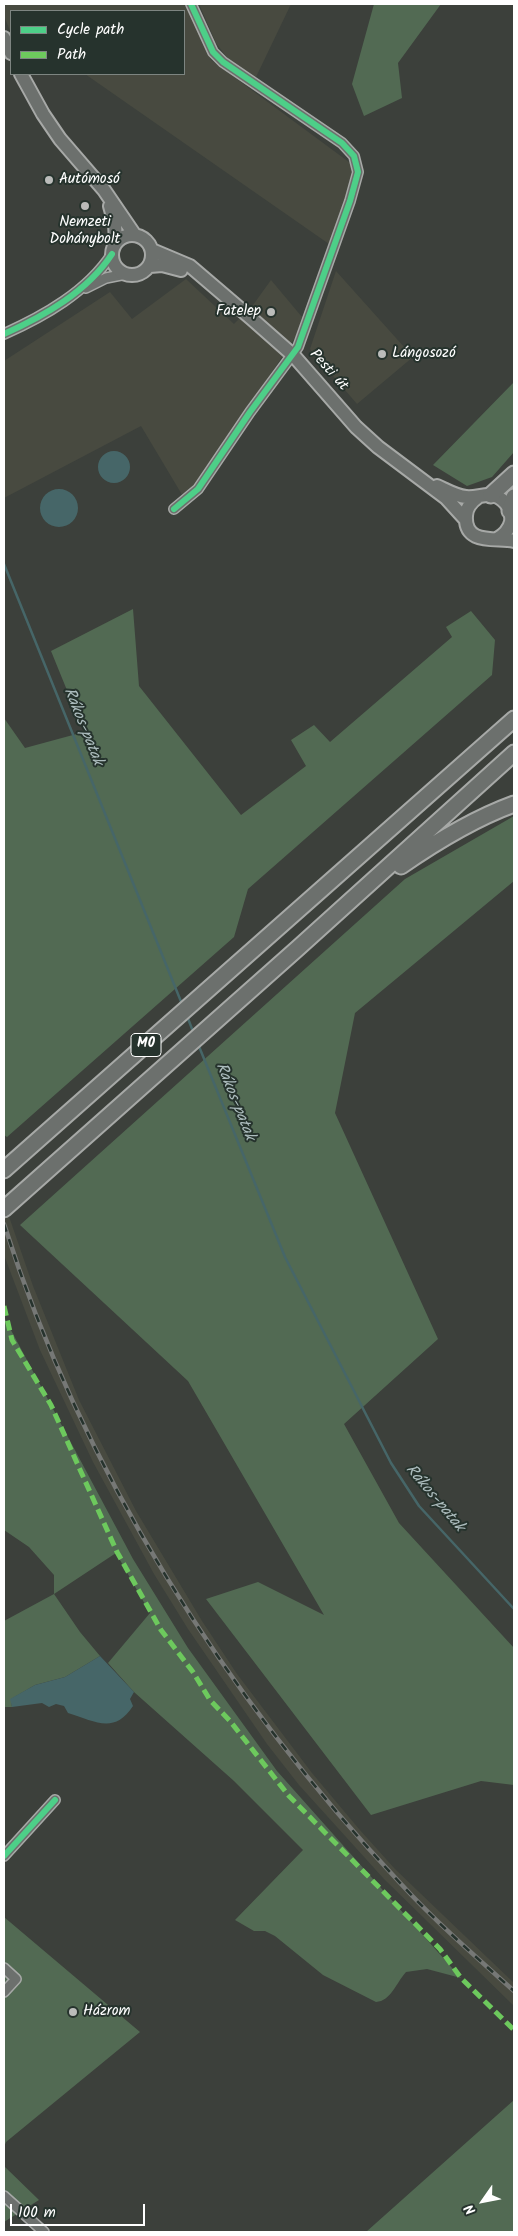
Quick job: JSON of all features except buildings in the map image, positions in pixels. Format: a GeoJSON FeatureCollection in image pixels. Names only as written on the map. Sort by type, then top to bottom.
{"type":"FeatureCollection","features":[{"type":"Feature","properties":{"kind":"highway"},"geometry":{"type":"LineString","coordinates":[[484,496],[504,485],[514,474]]}},
{"type":"Feature","properties":{"kind":"highway","name":"M0"},"geometry":{"type":"LineString","coordinates":[[4,1170],[514,719]]}},
{"type":"Feature","properties":{"kind":"highway","name":"M0"},"geometry":{"type":"LineString","coordinates":[[4,1209],[353,899],[514,753]]}},
{"type":"Feature","properties":{"kind":"highway"},"geometry":{"type":"LineString","coordinates":[[353,899],[444,837],[478,819],[514,804]]}},
{"type":"Feature","properties":{"kind":"main road"},"geometry":{"type":"LineString","coordinates":[[4,38],[10,51]]}},
{"type":"Feature","properties":{"kind":"main road"},"geometry":{"type":"LineString","coordinates":[[22,75],[43,114],[60,139],[104,190],[134,234],[147,240],[152,250],[152,260],[150,266],[140,274],[126,274],[116,267],[113,212],[104,190]]}},
{"type":"Feature","properties":{"kind":"main road"},"geometry":{"type":"LineString","coordinates":[[114,248],[127,235],[134,234]]}},
{"type":"Feature","properties":{"kind":"main road","name":"Pesti út"},"geometry":{"type":"LineString","coordinates":[[152,250],[190,266],[294,356],[356,427],[388,456],[419,478]]}},
{"type":"Feature","properties":{"kind":"main road","name":"Pesti út"},"geometry":{"type":"LineString","coordinates":[[150,266],[162,265],[179,268],[212,287]]}},
{"type":"Feature","properties":{"kind":"main road"},"geometry":{"type":"LineString","coordinates":[[419,478],[461,496],[484,496],[503,501],[512,511],[509,528],[497,539]]}},
{"type":"Feature","properties":{"kind":"main road"},"geometry":{"type":"LineString","coordinates":[[419,478],[454,506],[466,520],[474,536],[487,540],[514,541]]}},
{"type":"Feature","properties":{"kind":"main road"},"geometry":{"type":"LineString","coordinates":[[466,520],[469,506],[484,496]]}},
{"type":"Feature","properties":{"kind":"street"},"geometry":{"type":"LineString","coordinates":[[174,509],[198,488],[250,412],[294,356],[350,201],[358,172],[356,160],[337,138],[223,62],[214,52],[191,4]]}},
{"type":"Feature","properties":{"kind":"street"},"geometry":{"type":"LineString","coordinates":[[4,334],[42,315],[75,293],[101,270],[114,248]]}},
{"type":"Feature","properties":{"kind":"street"},"geometry":{"type":"LineString","coordinates":[[75,293],[106,278],[126,274]]}},
{"type":"Feature","properties":{"kind":"street"},"geometry":{"type":"LineString","coordinates":[[4,1856],[55,1800]]}},
{"type":"Feature","properties":{"kind":"street"},"geometry":{"type":"LineString","coordinates":[[4,1968],[16,1979],[4,1992]]}},
{"type":"Feature","properties":{"kind":"street"},"geometry":{"type":"LineString","coordinates":[[4,2196],[44,2232]]}},
{"type":"Feature","properties":{"kind":"shaded area"},"geometry":{"type":"Polygon","coordinates":[[[4,4],[186,4],[211,60],[361,171],[329,244],[86,75],[185,75],[185,10],[10,10],[10,31],[4,16],[4,4]]]}},
{"type":"Feature","properties":{"kind":"shaded area"},"geometry":{"type":"Polygon","coordinates":[[[199,4],[291,4],[256,77],[229,60],[216,43],[199,4]]]}},
{"type":"Feature","properties":{"kind":"shaded area"},"geometry":{"type":"Polygon","coordinates":[[[336,271],[413,357],[357,404],[310,349],[336,271]]]}},
{"type":"Feature","properties":{"kind":"shaded area"},"geometry":{"type":"Polygon","coordinates":[[[186,279],[234,324],[253,305],[271,280],[302,317],[296,336],[201,478],[184,498],[141,426],[4,498],[4,361],[110,292],[132,319],[186,279]]]}},
{"type":"Feature","properties":{"kind":"shaded area"},"geometry":{"type":"Polygon","coordinates":[[[4,1202],[33,1286],[79,1400],[136,1511],[202,1621],[237,1674],[312,1773],[359,1829],[395,1869],[514,1983],[514,2006],[384,1879],[299,1785],[267,1744],[188,1629],[154,1574],[93,1462],[40,1350],[4,1255],[4,1202]]]}},
{"type":"Feature","properties":{"kind":"green space"},"geometry":{"type":"Polygon","coordinates":[[[374,4],[441,4],[398,63],[402,98],[364,116],[352,84],[374,4]]]}},
{"type":"Feature","properties":{"kind":"green space"},"geometry":{"type":"Polygon","coordinates":[[[514,382],[514,452],[492,477],[467,486],[433,465],[514,382]]]}},
{"type":"Feature","properties":{"kind":"green space"},"geometry":{"type":"Polygon","coordinates":[[[133,609],[139,686],[241,815],[306,766],[291,740],[314,725],[330,742],[452,637],[446,627],[471,611],[495,640],[492,675],[248,889],[234,937],[7,1137],[4,1135],[4,718],[25,748],[84,732],[51,651],[133,609]]]}},
{"type":"Feature","properties":{"kind":"green space"},"geometry":{"type":"Polygon","coordinates":[[[514,816],[514,881],[355,1013],[335,1113],[438,1339],[344,1424],[399,1523],[514,1648],[514,1785],[481,1781],[371,1815],[206,1599],[258,1582],[324,1615],[188,1381],[20,1225],[405,879],[514,816]]]}},
{"type":"Feature","properties":{"kind":"green space"},"geometry":{"type":"Polygon","coordinates":[[[4,1317],[133,1559],[188,1648],[277,1771],[461,1978],[427,1969],[406,1972],[386,1998],[376,2002],[323,1975],[275,1936],[265,1931],[254,1931],[235,1920],[303,1850],[234,1781],[134,1692],[108,1663],[150,1613],[116,1553],[54,1594],[54,1575],[29,1547],[4,1530],[4,1317]]]}},
{"type":"Feature","properties":{"kind":"green space"},"geometry":{"type":"Polygon","coordinates":[[[54,1594],[80,1632],[100,1656],[65,1677],[35,1685],[11,1699],[12,1707],[4,1707],[4,1621],[54,1594]]]}},
{"type":"Feature","properties":{"kind":"green space"},"geometry":{"type":"Polygon","coordinates":[[[4,1917],[140,2032],[6,2142],[4,2147],[4,1917]]]}},
{"type":"Feature","properties":{"kind":"green space"},"geometry":{"type":"Polygon","coordinates":[[[514,2100],[514,2232],[366,2232],[514,2100]]]}},
{"type":"Feature","properties":{"kind":"green space"},"geometry":{"type":"Polygon","coordinates":[[[4,2166],[39,2200],[4,2222],[4,2166]]]}},
{"type":"Feature","properties":{"kind":"water"},"geometry":{"type":"Polygon","coordinates":[[[114,451],[120,452],[125,456],[129,461],[129,473],[125,478],[120,482],[114,483],[108,482],[103,478],[99,473],[98,467],[99,461],[103,456],[108,452],[114,451]]]}},
{"type":"Feature","properties":{"kind":"water"},"geometry":{"type":"Polygon","coordinates":[[[59,489],[66,490],[72,495],[77,501],[77,515],[72,521],[66,526],[59,527],[52,526],[46,521],[41,515],[40,508],[41,501],[46,495],[52,490],[59,489]]]}},
{"type":"Feature","properties":{"kind":"water"},"geometry":{"type":"Polygon","coordinates":[[[100,1656],[134,1692],[130,1699],[133,1706],[119,1720],[111,1723],[95,1722],[68,1713],[64,1706],[56,1704],[49,1707],[42,1703],[12,1707],[10,1699],[35,1685],[65,1677],[100,1656]]]}},
{"type":"Feature","properties":{"kind":"waterway","name":"Rákos-patak"},"geometry":{"type":"LineString","coordinates":[[4,564],[182,1004]]}},
{"type":"Feature","properties":{"kind":"waterway","name":"Rákos-patak"},"geometry":{"type":"LineString","coordinates":[[187,1016],[194,1034]]}},
{"type":"Feature","properties":{"kind":"waterway","name":"Rákos-patak"},"geometry":{"type":"LineString","coordinates":[[198,1044],[285,1257],[391,1463],[419,1506],[514,1609]]}},
{"type":"Feature","properties":{"kind":"railway"},"geometry":{"type":"LineString","coordinates":[[4,1224],[36,1315],[74,1405],[118,1492],[166,1577],[219,1659],[277,1737],[338,1813],[429,1913],[514,1991]]}},
{"type":"Feature","properties":{"kind":"marked path"},"geometry":{"type":"LineString","coordinates":[[4,1306],[12,1340],[51,1405],[117,1552],[161,1630],[193,1672],[210,1700],[230,1721],[289,1796],[440,1949],[461,1978],[514,2030]]}},
{"type":"Feature","properties":{"kind":"cycle path"},"geometry":{"type":"LineString","coordinates":[[174,509],[198,489],[250,412],[298,347],[350,201],[358,172],[354,156],[342,143],[223,62],[213,52],[191,4]]}},
{"type":"Feature","properties":{"kind":"cycle path"},"geometry":{"type":"LineString","coordinates":[[4,334],[64,302],[90,280],[112,254]]}},
{"type":"Feature","properties":{"kind":"cycle path"},"geometry":{"type":"LineString","coordinates":[[4,1856],[55,1800]]}},
{"type":"Feature","properties":{"kind":"place","name":"Autómosó"},"geometry":{"type":"Point","coordinates":[49,180]}},
{"type":"Feature","properties":{"kind":"place","name":"Nemzeti Dohánybolt"},"geometry":{"type":"Point","coordinates":[85,206]}},
{"type":"Feature","properties":{"kind":"place","name":"Fatelep"},"geometry":{"type":"Point","coordinates":[271,312]}},
{"type":"Feature","properties":{"kind":"place","name":"Lángosozó"},"geometry":{"type":"Point","coordinates":[382,354]}},
{"type":"Feature","properties":{"kind":"place","name":"Házrom"},"geometry":{"type":"Point","coordinates":[73,2012]}}]}
